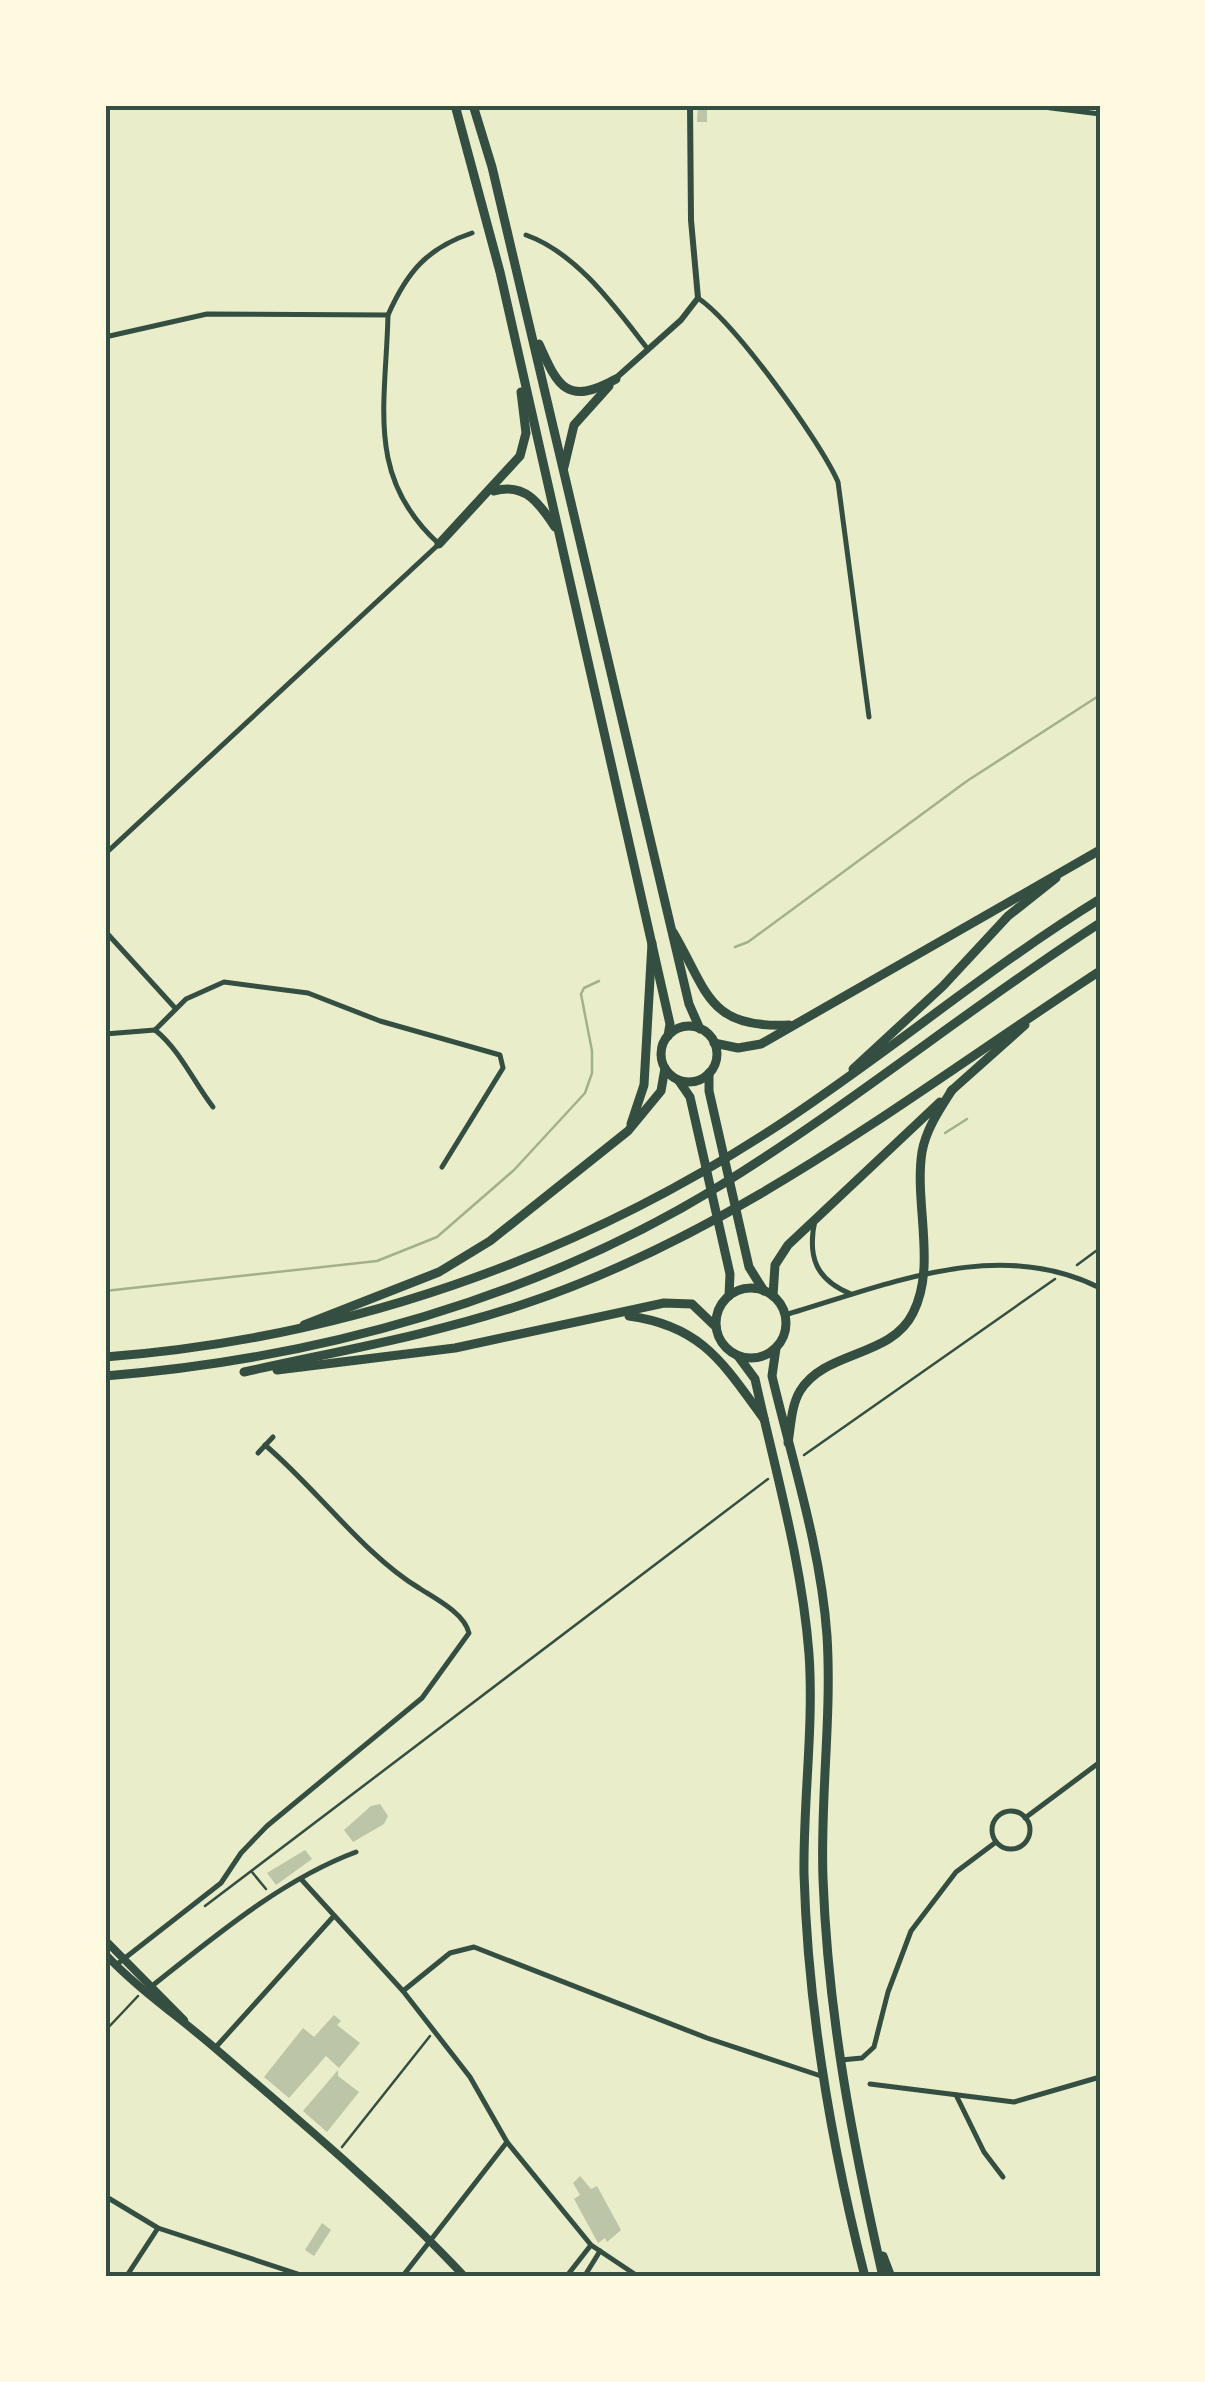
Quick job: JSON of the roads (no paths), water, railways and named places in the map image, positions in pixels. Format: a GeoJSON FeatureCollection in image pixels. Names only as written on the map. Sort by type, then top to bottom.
{"type":"FeatureCollection","features":[{"type":"Feature","properties":{"kind":"highway"},"geometry":{"type":"LineString","coordinates":[[296,1330],[318,1317],[440,1272],[529,1213],[628,1132],[661,1091],[661,1054],[670,1024],[560,535],[455,105]]}},
{"type":"Feature","properties":{"kind":"highway"},"geometry":{"type":"LineString","coordinates":[[473,105],[530,324],[690,1004],[700,1029],[714,1043],[747,1048],[1100,850]]}},
{"type":"Feature","properties":{"kind":"highway"},"geometry":{"type":"LineString","coordinates":[[530,324],[550,373],[561,386],[577,392],[596,390],[616,378]]}},
{"type":"Feature","properties":{"kind":"highway"},"geometry":{"type":"LineString","coordinates":[[439,544],[514,466],[526,443],[519,360]]}},
{"type":"Feature","properties":{"kind":"highway"},"geometry":{"type":"LineString","coordinates":[[564,468],[574,425],[616,378]]}},
{"type":"Feature","properties":{"kind":"highway"},"geometry":{"type":"LineString","coordinates":[[491,492],[504,488],[530,495],[540,502],[560,535]]}},
{"type":"Feature","properties":{"kind":"highway"},"geometry":{"type":"LineString","coordinates":[[846,1079],[864,1056],[943,986],[1008,916],[1074,864]]}},
{"type":"Feature","properties":{"kind":"highway"},"geometry":{"type":"LineString","coordinates":[[105,1357],[209,1346],[296,1330],[444,1290],[586,1233],[714,1166],[846,1079],[1100,900]]}},
{"type":"Feature","properties":{"kind":"highway"},"geometry":{"type":"LineString","coordinates":[[105,1376],[210,1365],[362,1334],[525,1280],[664,1216],[799,1134],[1100,923]]}},
{"type":"Feature","properties":{"kind":"highway"},"geometry":{"type":"LineString","coordinates":[[673,932],[705,996],[720,1011],[755,1026],[792,1025]]}},
{"type":"Feature","properties":{"kind":"highway"},"geometry":{"type":"LineString","coordinates":[[628,1132],[644,1085],[652,943]]}},
{"type":"Feature","properties":{"kind":"highway"},"geometry":{"type":"LineString","coordinates":[[244,1372],[407,1339],[527,1304],[675,1241],[753,1201],[1100,971]]}},
{"type":"Feature","properties":{"kind":"highway"},"geometry":{"type":"LineString","coordinates":[[768,1294],[782,1252],[1035,1016]]}},
{"type":"Feature","properties":{"kind":"highway"},"geometry":{"type":"LineString","coordinates":[[668,1036],[679,1028],[700,1029]]}},
{"type":"Feature","properties":{"kind":"highway"},"geometry":{"type":"LineString","coordinates":[[679,1080],[698,1080],[709,1073],[716,1062],[714,1043]]}},
{"type":"Feature","properties":{"kind":"highway"},"geometry":{"type":"LineString","coordinates":[[664,1068],[679,1080],[690,1097],[730,1274],[729,1296]]}},
{"type":"Feature","properties":{"kind":"highway"},"geometry":{"type":"LineString","coordinates":[[709,1073],[709,1091],[749,1267],[785,1316],[772,1376],[826,1634],[822,1849],[838,2060],[871,2224],[887,2277]]}},
{"type":"Feature","properties":{"kind":"highway"},"geometry":{"type":"LineString","coordinates":[[788,1444],[798,1396],[810,1378],[887,1341],[900,1332],[914,1311],[922,1286],[922,1148],[952,1090]]}},
{"type":"Feature","properties":{"kind":"highway"},"geometry":{"type":"LineString","coordinates":[[716,1327],[720,1306],[729,1296],[746,1288],[768,1294]]}},
{"type":"Feature","properties":{"kind":"highway"},"geometry":{"type":"LineString","coordinates":[[210,1365],[244,1372],[455,1348],[621,1315],[664,1302],[692,1304],[716,1327],[723,1344],[755,1379],[796,1568],[809,1656],[804,1875],[821,2076],[863,2277]]}},
{"type":"Feature","properties":{"kind":"highway"},"geometry":{"type":"LineString","coordinates":[[621,1315],[660,1321],[688,1332],[713,1352],[764,1419]]}},
{"type":"Feature","properties":{"kind":"highway"},"geometry":{"type":"LineString","coordinates":[[738,1356],[758,1358],[776,1348]]}},
{"type":"Feature","properties":{"kind":"main road"},"geometry":{"type":"LineString","coordinates":[[105,1940],[120,1962],[147,1988],[432,2242],[465,2277]]}},
{"type":"Feature","properties":{"kind":"main road"},"geometry":{"type":"LineString","coordinates":[[105,1954],[120,1962]]}},
{"type":"Feature","properties":{"kind":"street"},"geometry":{"type":"LineString","coordinates":[[690,105],[691,220],[698,298],[729,326],[826,454],[838,482],[868,717]]}},
{"type":"Feature","properties":{"kind":"street"},"geometry":{"type":"LineString","coordinates":[[1027,105],[1100,114]]}},
{"type":"Feature","properties":{"kind":"street"},"geometry":{"type":"LineString","coordinates":[[105,854],[439,544],[406,509],[386,465],[388,314],[404,279],[425,256],[472,233]]}},
{"type":"Feature","properties":{"kind":"street"},"geometry":{"type":"LineString","coordinates":[[526,235],[540,240],[579,269],[648,348]]}},
{"type":"Feature","properties":{"kind":"street"},"geometry":{"type":"LineString","coordinates":[[616,378],[681,320],[698,298]]}},
{"type":"Feature","properties":{"kind":"street"},"geometry":{"type":"LineString","coordinates":[[105,337],[165,320],[225,312],[388,314]]}},
{"type":"Feature","properties":{"kind":"street"},"geometry":{"type":"LineString","coordinates":[[105,932],[176,1009]]}},
{"type":"Feature","properties":{"kind":"street"},"geometry":{"type":"LineString","coordinates":[[105,1034],[155,1030],[176,1009],[214,984],[271,986],[308,994],[380,1021],[500,1055],[503,1068],[442,1167]]}},
{"type":"Feature","properties":{"kind":"street"},"geometry":{"type":"LineString","coordinates":[[155,1030],[178,1051],[186,1072],[213,1107]]}},
{"type":"Feature","properties":{"kind":"street"},"geometry":{"type":"LineString","coordinates":[[815,1220],[813,1262],[830,1284],[854,1296]]}},
{"type":"Feature","properties":{"kind":"street"},"geometry":{"type":"LineString","coordinates":[[785,1316],[916,1278],[988,1263],[1060,1272],[1100,1288]]}},
{"type":"Feature","properties":{"kind":"street"},"geometry":{"type":"LineString","coordinates":[[258,1454],[273,1436]]}},
{"type":"Feature","properties":{"kind":"street"},"geometry":{"type":"LineString","coordinates":[[120,1962],[221,1883],[241,1852],[267,1826],[422,1698],[469,1634],[465,1620],[380,1555],[265,1445]]}},
{"type":"Feature","properties":{"kind":"street"},"geometry":{"type":"LineString","coordinates":[[1025,1818],[1100,1762]]}},
{"type":"Feature","properties":{"kind":"street"},"geometry":{"type":"LineString","coordinates":[[1014,1812],[1025,1818],[1029,1835],[1023,1845],[1012,1849],[996,1842],[992,1830],[997,1818],[1014,1812]]}},
{"type":"Feature","properties":{"kind":"street"},"geometry":{"type":"LineString","coordinates":[[838,2060],[862,2058],[874,2047],[888,1992],[911,1931],[956,1872],[996,1842]]}},
{"type":"Feature","properties":{"kind":"street"},"geometry":{"type":"LineString","coordinates":[[147,1988],[301,1879],[356,1852]]}},
{"type":"Feature","properties":{"kind":"street"},"geometry":{"type":"LineString","coordinates":[[301,1879],[403,1991],[470,2077],[507,2142],[591,2245],[639,2277]]}},
{"type":"Feature","properties":{"kind":"street"},"geometry":{"type":"LineString","coordinates":[[215,2048],[333,1917]]}},
{"type":"Feature","properties":{"kind":"street"},"geometry":{"type":"LineString","coordinates":[[403,1991],[450,1953],[474,1947],[708,2038],[821,2076]]}},
{"type":"Feature","properties":{"kind":"street"},"geometry":{"type":"LineString","coordinates":[[870,2084],[1024,2101],[1100,2077]]}},
{"type":"Feature","properties":{"kind":"street"},"geometry":{"type":"LineString","coordinates":[[956,2095],[984,2152],[1003,2177]]}},
{"type":"Feature","properties":{"kind":"street"},"geometry":{"type":"LineString","coordinates":[[402,2277],[507,2142]]}},
{"type":"Feature","properties":{"kind":"street"},"geometry":{"type":"LineString","coordinates":[[105,2196],[158,2228],[308,2277]]}},
{"type":"Feature","properties":{"kind":"street"},"geometry":{"type":"LineString","coordinates":[[126,2277],[158,2228]]}},
{"type":"Feature","properties":{"kind":"street"},"geometry":{"type":"LineString","coordinates":[[566,2277],[591,2245]]}},
{"type":"Feature","properties":{"kind":"street"},"geometry":{"type":"LineString","coordinates":[[584,2277],[600,2251]]}},
{"type":"Feature","properties":{"kind":"waterway"},"geometry":{"type":"LineString","coordinates":[[735,947],[748,942],[967,781],[1100,695]]}},
{"type":"Feature","properties":{"kind":"waterway"},"geometry":{"type":"LineString","coordinates":[[105,1291],[377,1261],[437,1237],[514,1170],[585,1093],[592,1073],[592,1051],[581,994],[584,988],[599,981]]}},
{"type":"Feature","properties":{"kind":"waterway"},"geometry":{"type":"LineString","coordinates":[[945,1133],[967,1119]]}}]}
